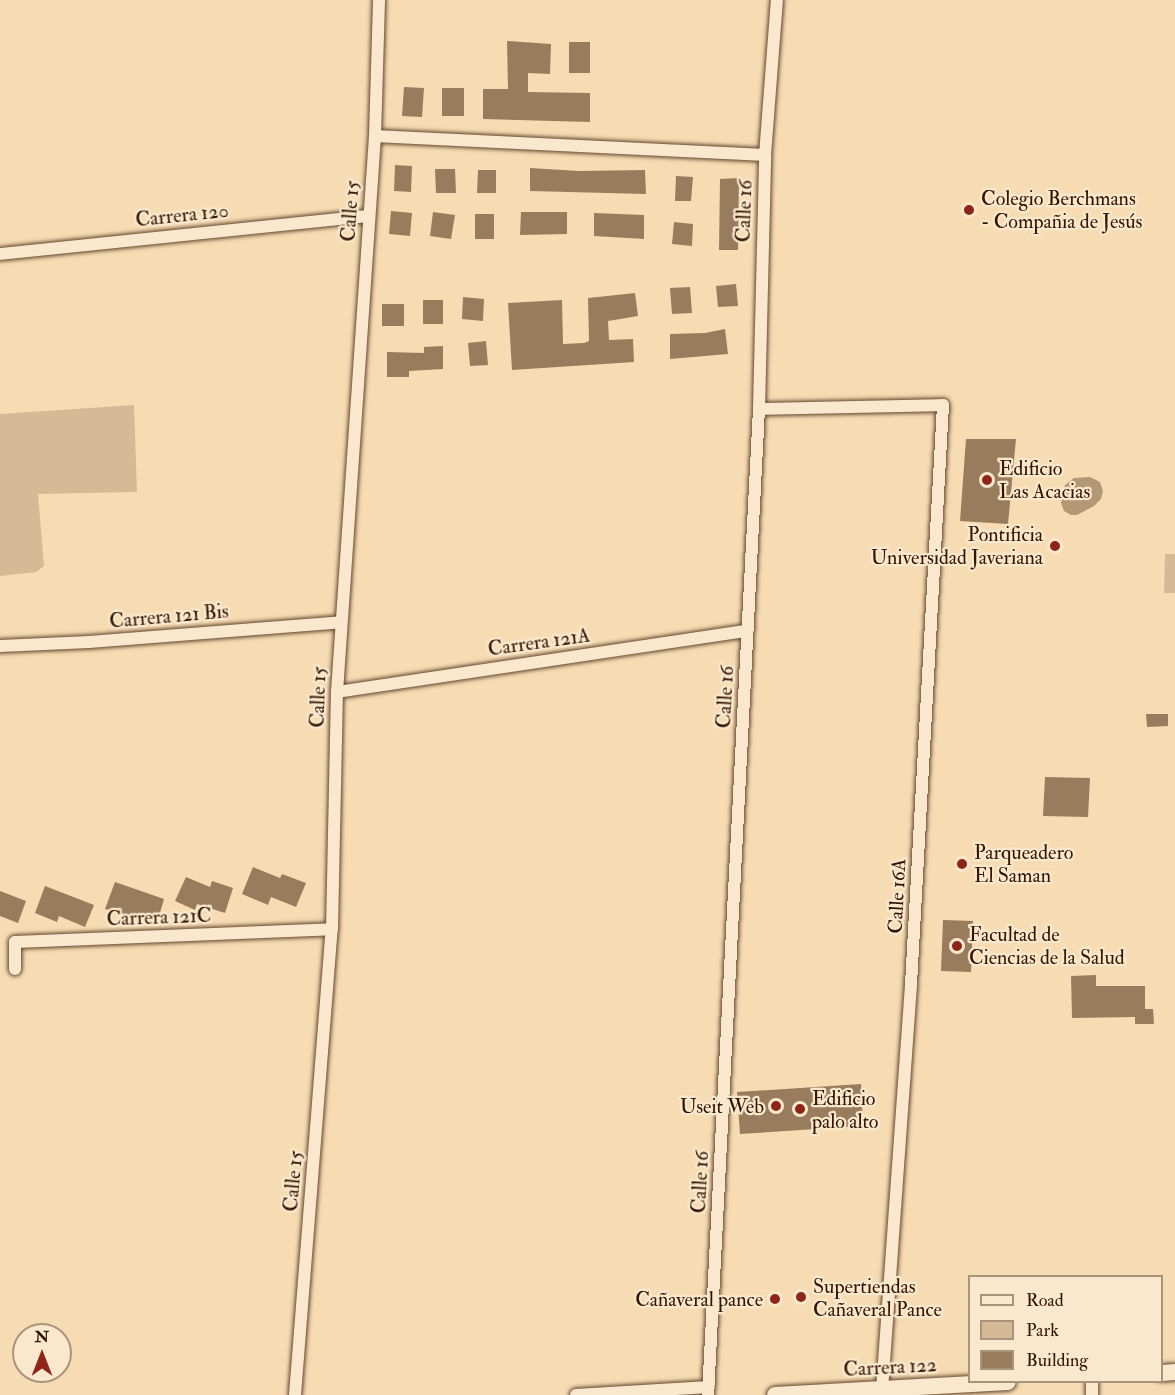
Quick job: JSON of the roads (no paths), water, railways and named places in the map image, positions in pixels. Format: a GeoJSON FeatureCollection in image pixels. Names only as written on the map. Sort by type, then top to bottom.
{"type":"FeatureCollection","features":[{"type":"Feature","properties":{"kind":"street","name":"Calle 15"},"geometry":{"type":"LineString","coordinates":[[295,1395],[332,929],[337,692],[375,136],[379,0]]}},
{"type":"Feature","properties":{"kind":"street","name":"Calle 16"},"geometry":{"type":"LineString","coordinates":[[708,1391],[759,409],[765,155],[777,0]]}},
{"type":"Feature","properties":{"kind":"street"},"geometry":{"type":"LineString","coordinates":[[375,136],[765,155]]}},
{"type":"Feature","properties":{"kind":"street","name":"Carrera 120"},"geometry":{"type":"LineString","coordinates":[[0,254],[369,216]]}},
{"type":"Feature","properties":{"kind":"street","name":"Calle 16A"},"geometry":{"type":"LineString","coordinates":[[759,409],[943,405],[912,974],[882,1389]]}},
{"type":"Feature","properties":{"kind":"street","name":"Carrera 121 Bis"},"geometry":{"type":"LineString","coordinates":[[0,646],[89,642],[341,622]]}},
{"type":"Feature","properties":{"kind":"street","name":"Carrera 121A"},"geometry":{"type":"LineString","coordinates":[[337,692],[747,631]]}},
{"type":"Feature","properties":{"kind":"street","name":"Carrera 121C"},"geometry":{"type":"LineString","coordinates":[[15,969],[15,942],[332,929]]}},
{"type":"Feature","properties":{"kind":"street","name":"Carrera 122"},"geometry":{"type":"LineString","coordinates":[[775,1395],[826,1394],[990,1383]]}},
{"type":"Feature","properties":{"kind":"street"},"geometry":{"type":"LineString","coordinates":[[576,1395],[708,1391]]}},
{"type":"Feature","properties":{"kind":"place","name":"Colegio Berchmans - Compañia de Jesús"},"geometry":{"type":"Point","coordinates":[969,210]}},
{"type":"Feature","properties":{"kind":"place","name":"Edificio Las Acacias"},"geometry":{"type":"Point","coordinates":[987,480]}},
{"type":"Feature","properties":{"kind":"place","name":"Pontificia Universidad Javeriana"},"geometry":{"type":"Point","coordinates":[1055,546]}},
{"type":"Feature","properties":{"kind":"place","name":"Parqueadero El Saman"},"geometry":{"type":"Point","coordinates":[962,864]}},
{"type":"Feature","properties":{"kind":"place","name":"Facultad de Ciencias de la Salud"},"geometry":{"type":"Point","coordinates":[957,946]}},
{"type":"Feature","properties":{"kind":"place","name":"Useit Web"},"geometry":{"type":"Point","coordinates":[776,1106]}},
{"type":"Feature","properties":{"kind":"place","name":"Edificio palo alto"},"geometry":{"type":"Point","coordinates":[800,1109]}},
{"type":"Feature","properties":{"kind":"place","name":"Supertiendas Cañaveral Pance"},"geometry":{"type":"Point","coordinates":[801,1297]}},
{"type":"Feature","properties":{"kind":"place","name":"Cañaveral pance"},"geometry":{"type":"Point","coordinates":[775,1299]}}]}
